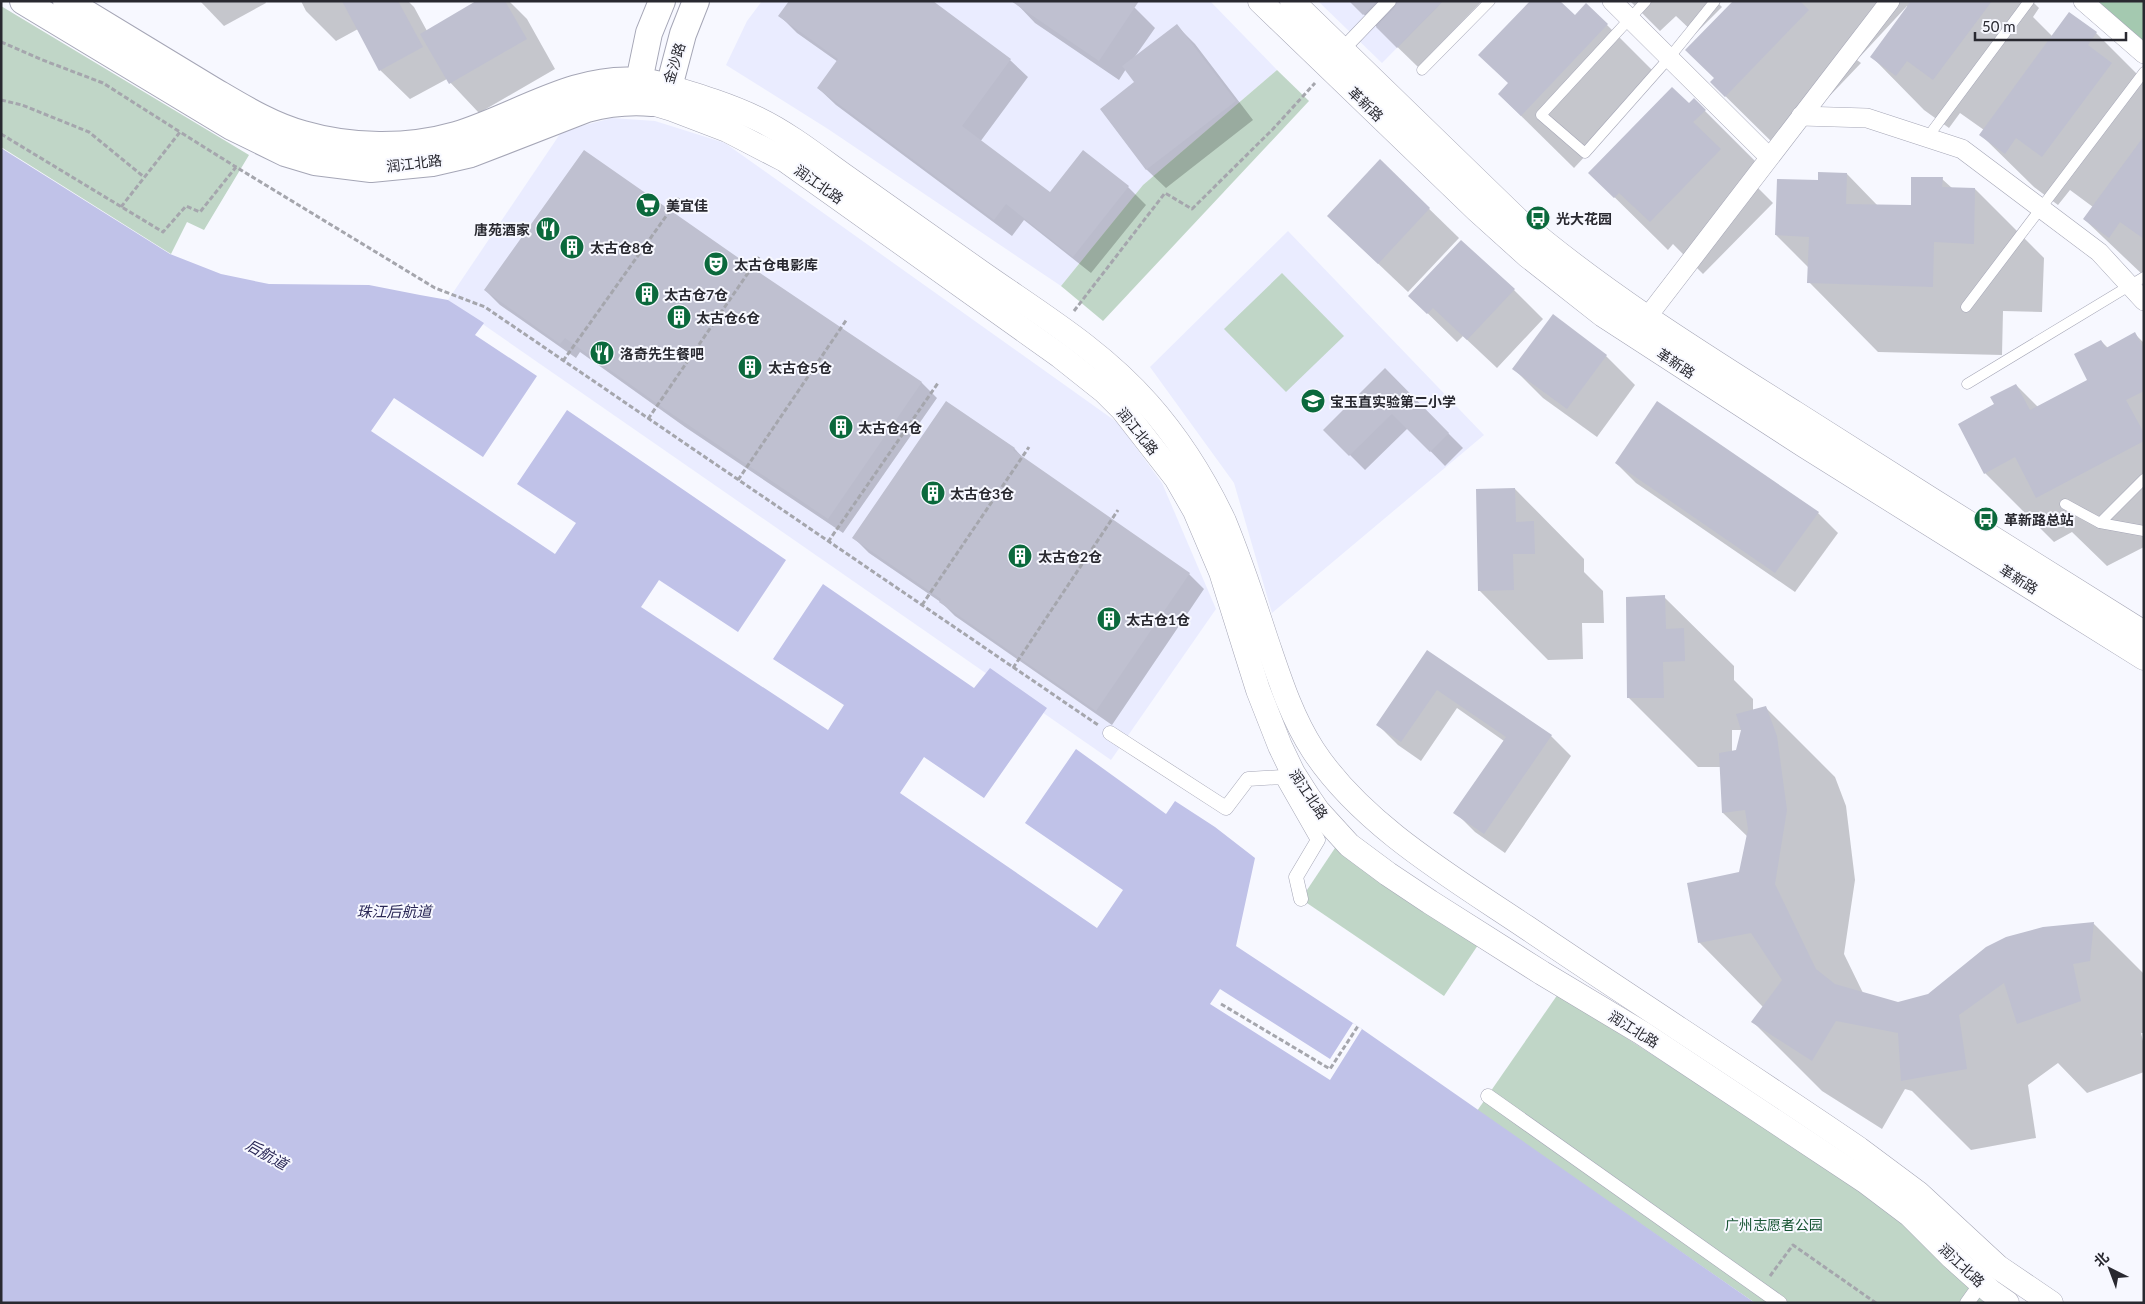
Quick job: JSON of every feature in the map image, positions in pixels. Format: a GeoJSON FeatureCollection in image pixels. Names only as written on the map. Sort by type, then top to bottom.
{"type":"FeatureCollection","features":[{"type":"Feature","properties":{"kind":"main road","name":"润江北路"},"geometry":{"type":"LineString","coordinates":[[23,1],[232,127],[285,153],[315,162],[334,165],[371,169],[432,162],[471,154],[586,109],[660,95]]}},
{"type":"Feature","properties":{"kind":"main road","name":"润江北路"},"geometry":{"type":"LineString","coordinates":[[66,1],[194,79],[275,124],[303,134],[359,144],[429,141],[483,125],[564,92],[587,85],[639,81]]}},
{"type":"Feature","properties":{"kind":"main road","name":"金沙路"},"geometry":{"type":"LineString","coordinates":[[662,1],[649,33],[639,81],[660,95],[696,1]]}},
{"type":"Feature","properties":{"kind":"street","name":"革新路"},"geometry":{"type":"LineString","coordinates":[[1260,1],[1335,58]]}},
{"type":"Feature","properties":{"kind":"street","name":"革新路"},"geometry":{"type":"LineString","coordinates":[[1292,1],[1335,58],[1427,163],[1528,256],[1640,327],[2144,633]]}},
{"type":"Feature","properties":{"kind":"street"},"geometry":{"type":"LineString","coordinates":[[1335,58],[1389,1]]}},
{"type":"Feature","properties":{"kind":"street"},"geometry":{"type":"LineString","coordinates":[[1612,1],[1769,157]]}},
{"type":"Feature","properties":{"kind":"street"},"geometry":{"type":"LineString","coordinates":[[1640,327],[1890,1]]}},
{"type":"Feature","properties":{"kind":"street"},"geometry":{"type":"LineString","coordinates":[[2083,1],[2144,54]]}},
{"type":"Feature","properties":{"kind":"street","name":"润江北路"},"geometry":{"type":"LineString","coordinates":[[660,95],[734,108],[759,119],[784,134],[985,275],[1062,326],[1126,381],[1148,404],[1202,478],[1228,530],[1281,682],[1301,728],[1321,762],[1353,800],[1394,835],[1451,876],[1859,1149],[1918,1193],[1998,1267],[2051,1303]]}},
{"type":"Feature","properties":{"kind":"street","name":"润江北路"},"geometry":{"type":"LineString","coordinates":[[660,95],[672,109],[727,130],[786,160],[1060,356],[1104,391],[1123,410],[1176,478],[1191,503],[1221,572],[1258,690],[1280,746],[1306,795],[1348,845],[1409,888],[1542,973],[1642,1033],[1865,1181],[1910,1215],[1951,1256],[1990,1291],[2007,1303]]}},
{"type":"Feature","properties":{"kind":"street"},"geometry":{"type":"LineString","coordinates":[[1800,116],[1867,118],[1962,149],[2042,207],[2137,282],[2144,301]]}},
{"type":"Feature","properties":{"kind":"street","name":"革新路"},"geometry":{"type":"LineString","coordinates":[[1640,327],[1805,446],[2144,658]]}},
{"type":"Feature","properties":{"kind":"street"},"geometry":{"type":"LineString","coordinates":[[1110,733],[1226,808],[1248,779],[1282,777],[1318,840],[1296,877],[1301,899]]}},
{"type":"Feature","properties":{"kind":"street"},"geometry":{"type":"LineString","coordinates":[[1488,1096],[1780,1303]]}},
{"type":"Feature","properties":{"kind":"street"},"geometry":{"type":"LineString","coordinates":[[1968,1303],[1982,1282]]}},
{"type":"Feature","properties":{"kind":"lane"},"geometry":{"type":"LineString","coordinates":[[1422,70],[1490,1]]}},
{"type":"Feature","properties":{"kind":"lane"},"geometry":{"type":"LineString","coordinates":[[1646,1],[1541,115],[1585,153],[1669,58],[1715,1]]}},
{"type":"Feature","properties":{"kind":"lane"},"geometry":{"type":"LineString","coordinates":[[1927,138],[2029,1]]}},
{"type":"Feature","properties":{"kind":"lane"},"geometry":{"type":"LineString","coordinates":[[1966,307],[2144,72]]}},
{"type":"Feature","properties":{"kind":"lane"},"geometry":{"type":"LineString","coordinates":[[1967,384],[2137,282]]}},
{"type":"Feature","properties":{"kind":"lane"},"geometry":{"type":"LineString","coordinates":[[2100,523],[2144,479]]}},
{"type":"Feature","properties":{"kind":"lane"},"geometry":{"type":"LineString","coordinates":[[2065,504],[2100,523],[2144,531]]}},
{"type":"Feature","properties":{"kind":"path"},"geometry":{"type":"LineString","coordinates":[[1,42],[103,83],[236,167],[435,288],[484,307],[1110,733]]}},
{"type":"Feature","properties":{"kind":"path"},"geometry":{"type":"LineString","coordinates":[[1062,326],[1165,193],[1192,209],[1274,129],[1335,58]]}},
{"type":"Feature","properties":{"kind":"path"},"geometry":{"type":"LineString","coordinates":[[1,100],[22,105],[89,132],[144,177]]}},
{"type":"Feature","properties":{"kind":"path"},"geometry":{"type":"LineString","coordinates":[[121,206],[180,132]]}},
{"type":"Feature","properties":{"kind":"path"},"geometry":{"type":"LineString","coordinates":[[1,134],[163,232],[186,206],[200,212],[236,167]]}},
{"type":"Feature","properties":{"kind":"path"},"geometry":{"type":"LineString","coordinates":[[563,360],[678,198]]}},
{"type":"Feature","properties":{"kind":"path"},"geometry":{"type":"LineString","coordinates":[[648,419],[759,257]]}},
{"type":"Feature","properties":{"kind":"path"},"geometry":{"type":"LineString","coordinates":[[738,480],[848,319]]}},
{"type":"Feature","properties":{"kind":"path"},"geometry":{"type":"LineString","coordinates":[[828,542],[938,383]]}},
{"type":"Feature","properties":{"kind":"path"},"geometry":{"type":"LineString","coordinates":[[922,605],[1029,447]]}},
{"type":"Feature","properties":{"kind":"path"},"geometry":{"type":"LineString","coordinates":[[1013,668],[1118,510]]}},
{"type":"Feature","properties":{"kind":"path"},"geometry":{"type":"LineString","coordinates":[[1221,1004],[1330,1069],[1358,1026]]}},
{"type":"Feature","properties":{"kind":"path"},"geometry":{"type":"LineString","coordinates":[[1761,1289],[1793,1245],[1876,1303]]}},
{"type":"Feature","properties":{"kind":"shaded area"},"geometry":{"type":"Polygon","coordinates":[[[762,1],[1210,1],[1277,70],[1143,185],[1061,286],[828,129],[726,65],[747,21],[762,1]]]}},
{"type":"Feature","properties":{"kind":"shaded area"},"geometry":{"type":"Polygon","coordinates":[[[1318,1],[1443,1],[1382,63],[1318,1]]]}},
{"type":"Feature","properties":{"kind":"shaded area"},"geometry":{"type":"Polygon","coordinates":[[[612,118],[655,121],[725,143],[1118,423],[1162,483],[1216,609],[1111,760],[448,300],[562,131],[612,118]]]}},
{"type":"Feature","properties":{"kind":"shaded area","name":"宝玉直实验第二小学"},"geometry":{"type":"Polygon","coordinates":[[[1288,231],[1484,435],[1272,613],[1234,483],[1150,367],[1288,231]]]}},
{"type":"Feature","properties":{"kind":"green space"},"geometry":{"type":"Polygon","coordinates":[[[2091,1],[2144,1],[2144,47],[2091,1]]]}},
{"type":"Feature","properties":{"kind":"green space"},"geometry":{"type":"Polygon","coordinates":[[[1,6],[249,155],[204,230],[187,222],[171,254],[1,147],[1,6]]]}},
{"type":"Feature","properties":{"kind":"green space"},"geometry":{"type":"Polygon","coordinates":[[[1277,70],[1309,101],[1103,321],[1061,286],[1143,185],[1277,70]]]}},
{"type":"Feature","properties":{"kind":"green space"},"geometry":{"type":"Polygon","coordinates":[[[1282,273],[1344,336],[1286,392],[1224,329],[1282,273]]]}},
{"type":"Feature","properties":{"kind":"green space"},"geometry":{"type":"Polygon","coordinates":[[[1339,842],[1480,942],[1444,996],[1301,899],[1339,842]]]}},
{"type":"Feature","properties":{"kind":"green space","name":"广州志愿者公园"},"geometry":{"type":"Polygon","coordinates":[[[1558,994],[1873,1197],[1992,1303],[1755,1303],[1477,1111],[1558,994]]]}},
{"type":"Feature","properties":{"kind":"water","name":"珠江后航道"},"geometry":{"type":"Polygon","coordinates":[[[1,148],[170,254],[221,274],[269,284],[369,285],[448,300],[484,323],[475,335],[537,376],[483,457],[394,398],[371,431],[555,554],[576,523],[517,484],[567,410],[786,560],[738,632],[659,580],[641,607],[828,730],[844,705],[773,659],[823,584],[974,688],[990,668],[1047,708],[984,798],[924,757],[900,793],[1097,928],[1123,890],[1025,823],[1076,749],[1166,814],[1175,801],[1215,827],[1255,858],[1236,946],[1362,1029],[1755,1303],[1,1303],[1,148]]]}},
{"type":"Feature","properties":{"kind":"pier"},"geometry":{"type":"Polygon","coordinates":[[[1220,989],[1330,1059],[1353,1023],[1362,1029],[1330,1080],[1210,1004],[1220,989]]]}},
{"type":"Feature","properties":{"kind":"building"},"geometry":{"type":"Polygon","coordinates":[[[342,1],[398,1],[423,47],[379,71],[342,1]]]}},
{"type":"Feature","properties":{"kind":"building"},"geometry":{"type":"Polygon","coordinates":[[[476,1],[505,1],[527,39],[449,84],[420,34],[476,1]]]}},
{"type":"Feature","properties":{"kind":"building"},"geometry":{"type":"Polygon","coordinates":[[[789,1],[933,1],[1011,59],[962,126],[1050,192],[1083,150],[1129,186],[1073,257],[1006,204],[994,220],[817,88],[838,59],[778,16],[789,1]]]}},
{"type":"Feature","properties":{"kind":"building"},"geometry":{"type":"Polygon","coordinates":[[[1011,1],[1139,1],[1099,61],[1011,1]]]}},
{"type":"Feature","properties":{"kind":"building"},"geometry":{"type":"Polygon","coordinates":[[[1349,1],[1377,1],[1363,15],[1349,1]]]}},
{"type":"Feature","properties":{"kind":"building"},"geometry":{"type":"Polygon","coordinates":[[[1398,1],[1443,1],[1397,48],[1376,27],[1395,7],[1398,1]]]}},
{"type":"Feature","properties":{"kind":"building"},"geometry":{"type":"Polygon","coordinates":[[[1530,1],[1560,1],[1575,15],[1586,3],[1608,24],[1521,116],[1498,94],[1508,83],[1478,55],[1530,1]]]}},
{"type":"Feature","properties":{"kind":"building"},"geometry":{"type":"Polygon","coordinates":[[[1733,1],[1800,1],[1809,10],[1725,97],[1710,82],[1714,78],[1685,50],[1733,1]]]}},
{"type":"Feature","properties":{"kind":"building"},"geometry":{"type":"Polygon","coordinates":[[[1911,1],[1992,1],[1933,80],[1907,61],[1896,76],[1870,57],[1911,1]]]}},
{"type":"Feature","properties":{"kind":"building"},"geometry":{"type":"Polygon","coordinates":[[[2069,12],[2097,32],[2088,45],[2112,63],[2042,157],[2016,138],[2005,154],[1979,135],[2069,12]]]}},
{"type":"Feature","properties":{"kind":"building"},"geometry":{"type":"Polygon","coordinates":[[[1177,24],[1236,101],[1146,170],[1100,109],[1134,82],[1122,66],[1177,24]]]}},
{"type":"Feature","properties":{"kind":"building"},"geometry":{"type":"Polygon","coordinates":[[[1672,87],[1689,103],[1694,98],[1706,110],[1693,122],[1721,149],[1650,222],[1619,193],[1614,198],[1588,173],[1672,87]]]}},
{"type":"Feature","properties":{"kind":"building"},"geometry":{"type":"Polygon","coordinates":[[[2144,136],[2144,239],[2120,222],[2109,238],[2083,219],[2144,136]]]}},
{"type":"Feature","properties":{"kind":"building"},"geometry":{"type":"Polygon","coordinates":[[[584,150],[763,275],[922,382],[828,519],[669,412],[565,338],[560,344],[484,290],[584,150]]]}},
{"type":"Feature","properties":{"kind":"building"},"geometry":{"type":"Polygon","coordinates":[[[1380,159],[1430,208],[1378,264],[1327,216],[1380,159]]]}},
{"type":"Feature","properties":{"kind":"building"},"geometry":{"type":"Polygon","coordinates":[[[1818,172],[1847,173],[1846,204],[1911,205],[1911,177],[1943,177],[1942,187],[1975,188],[1974,244],[1934,242],[1933,287],[1807,283],[1809,237],[1775,235],[1777,179],[1818,180],[1818,172]]]}},
{"type":"Feature","properties":{"kind":"building"},"geometry":{"type":"Polygon","coordinates":[[[1461,240],[1515,289],[1467,340],[1433,308],[1427,314],[1408,296],[1461,240]]]}},
{"type":"Feature","properties":{"kind":"building"},"geometry":{"type":"Polygon","coordinates":[[[1553,314],[1607,355],[1567,409],[1512,369],[1553,314]]]}},
{"type":"Feature","properties":{"kind":"building"},"geometry":{"type":"Polygon","coordinates":[[[2135,332],[2144,349],[2144,391],[2126,400],[2144,433],[2144,441],[2036,498],[2015,457],[1984,474],[1958,424],[1994,404],[1990,397],[2016,384],[2030,410],[2087,380],[2074,354],[2101,340],[2106,348],[2135,332]]]}},
{"type":"Feature","properties":{"kind":"building"},"geometry":{"type":"Polygon","coordinates":[[[1385,368],[1449,433],[1430,452],[1392,414],[1349,456],[1323,430],[1385,368]]]}},
{"type":"Feature","properties":{"kind":"building"},"geometry":{"type":"Polygon","coordinates":[[[946,401],[1190,573],[1096,711],[939,602],[941,599],[852,538],[946,401]]]}},
{"type":"Feature","properties":{"kind":"building"},"geometry":{"type":"Polygon","coordinates":[[[1657,401],[1819,512],[1775,573],[1615,463],[1657,401]]]}},
{"type":"Feature","properties":{"kind":"building"},"geometry":{"type":"Polygon","coordinates":[[[1515,488],[1516,522],[1534,521],[1535,554],[1513,554],[1514,590],[1478,591],[1476,489],[1515,488]]]}},
{"type":"Feature","properties":{"kind":"building"},"geometry":{"type":"Polygon","coordinates":[[[1665,595],[1666,629],[1684,628],[1685,661],[1663,662],[1664,698],[1627,698],[1626,597],[1665,595]]]}},
{"type":"Feature","properties":{"kind":"building"},"geometry":{"type":"Polygon","coordinates":[[[1427,650],[1552,735],[1484,834],[1453,813],[1506,737],[1437,690],[1401,742],[1376,725],[1427,650]]]}},
{"type":"Feature","properties":{"kind":"building"},"geometry":{"type":"Polygon","coordinates":[[[1766,706],[1777,736],[1787,810],[1775,884],[1816,969],[1835,984],[1898,1002],[1928,994],[1986,947],[2006,937],[2043,927],[2094,922],[2090,961],[2073,964],[2081,1001],[2017,1024],[2004,983],[1959,1015],[1967,1069],[1901,1081],[1898,1033],[1836,1021],[1812,1061],[1751,1022],[1782,980],[1751,933],[1698,943],[1687,883],[1739,872],[1748,829],[1745,810],[1722,813],[1719,753],[1736,750],[1741,730],[1736,714],[1766,706]]]}},
{"type":"Feature","properties":{"kind":"place","name":"美宜佳"},"geometry":{"type":"Point","coordinates":[648,205]}},
{"type":"Feature","properties":{"kind":"place","name":"光大花园"},"geometry":{"type":"Point","coordinates":[1538,218]}},
{"type":"Feature","properties":{"kind":"place","name":"唐苑酒家"},"geometry":{"type":"Point","coordinates":[548,229]}},
{"type":"Feature","properties":{"kind":"place","name":"太古仓8仓"},"geometry":{"type":"Point","coordinates":[572,247]}},
{"type":"Feature","properties":{"kind":"place","name":"太古仓电影库"},"geometry":{"type":"Point","coordinates":[716,264]}},
{"type":"Feature","properties":{"kind":"place","name":"太古仓7仓"},"geometry":{"type":"Point","coordinates":[647,294]}},
{"type":"Feature","properties":{"kind":"place","name":"太古仓6仓"},"geometry":{"type":"Point","coordinates":[679,317]}},
{"type":"Feature","properties":{"kind":"place","name":"洛奇先生餐吧"},"geometry":{"type":"Point","coordinates":[602,353]}},
{"type":"Feature","properties":{"kind":"place","name":"太古仓5仓"},"geometry":{"type":"Point","coordinates":[750,367]}},
{"type":"Feature","properties":{"kind":"place","name":"宝玉直实验第二小学"},"geometry":{"type":"Point","coordinates":[1313,401]}},
{"type":"Feature","properties":{"kind":"place","name":"太古仓4仓"},"geometry":{"type":"Point","coordinates":[841,427]}},
{"type":"Feature","properties":{"kind":"place","name":"太古仓3仓"},"geometry":{"type":"Point","coordinates":[933,493]}},
{"type":"Feature","properties":{"kind":"place","name":"革新路总站"},"geometry":{"type":"Point","coordinates":[1986,519]}},
{"type":"Feature","properties":{"kind":"place","name":"太古仓2仓"},"geometry":{"type":"Point","coordinates":[1020,556]}},
{"type":"Feature","properties":{"kind":"place","name":"太古仓1仓"},"geometry":{"type":"Point","coordinates":[1109,619]}},
{"type":"Feature","properties":{"kind":"water label","name":"后航道"},"geometry":{"type":"Point","coordinates":[267,1154]}}]}
